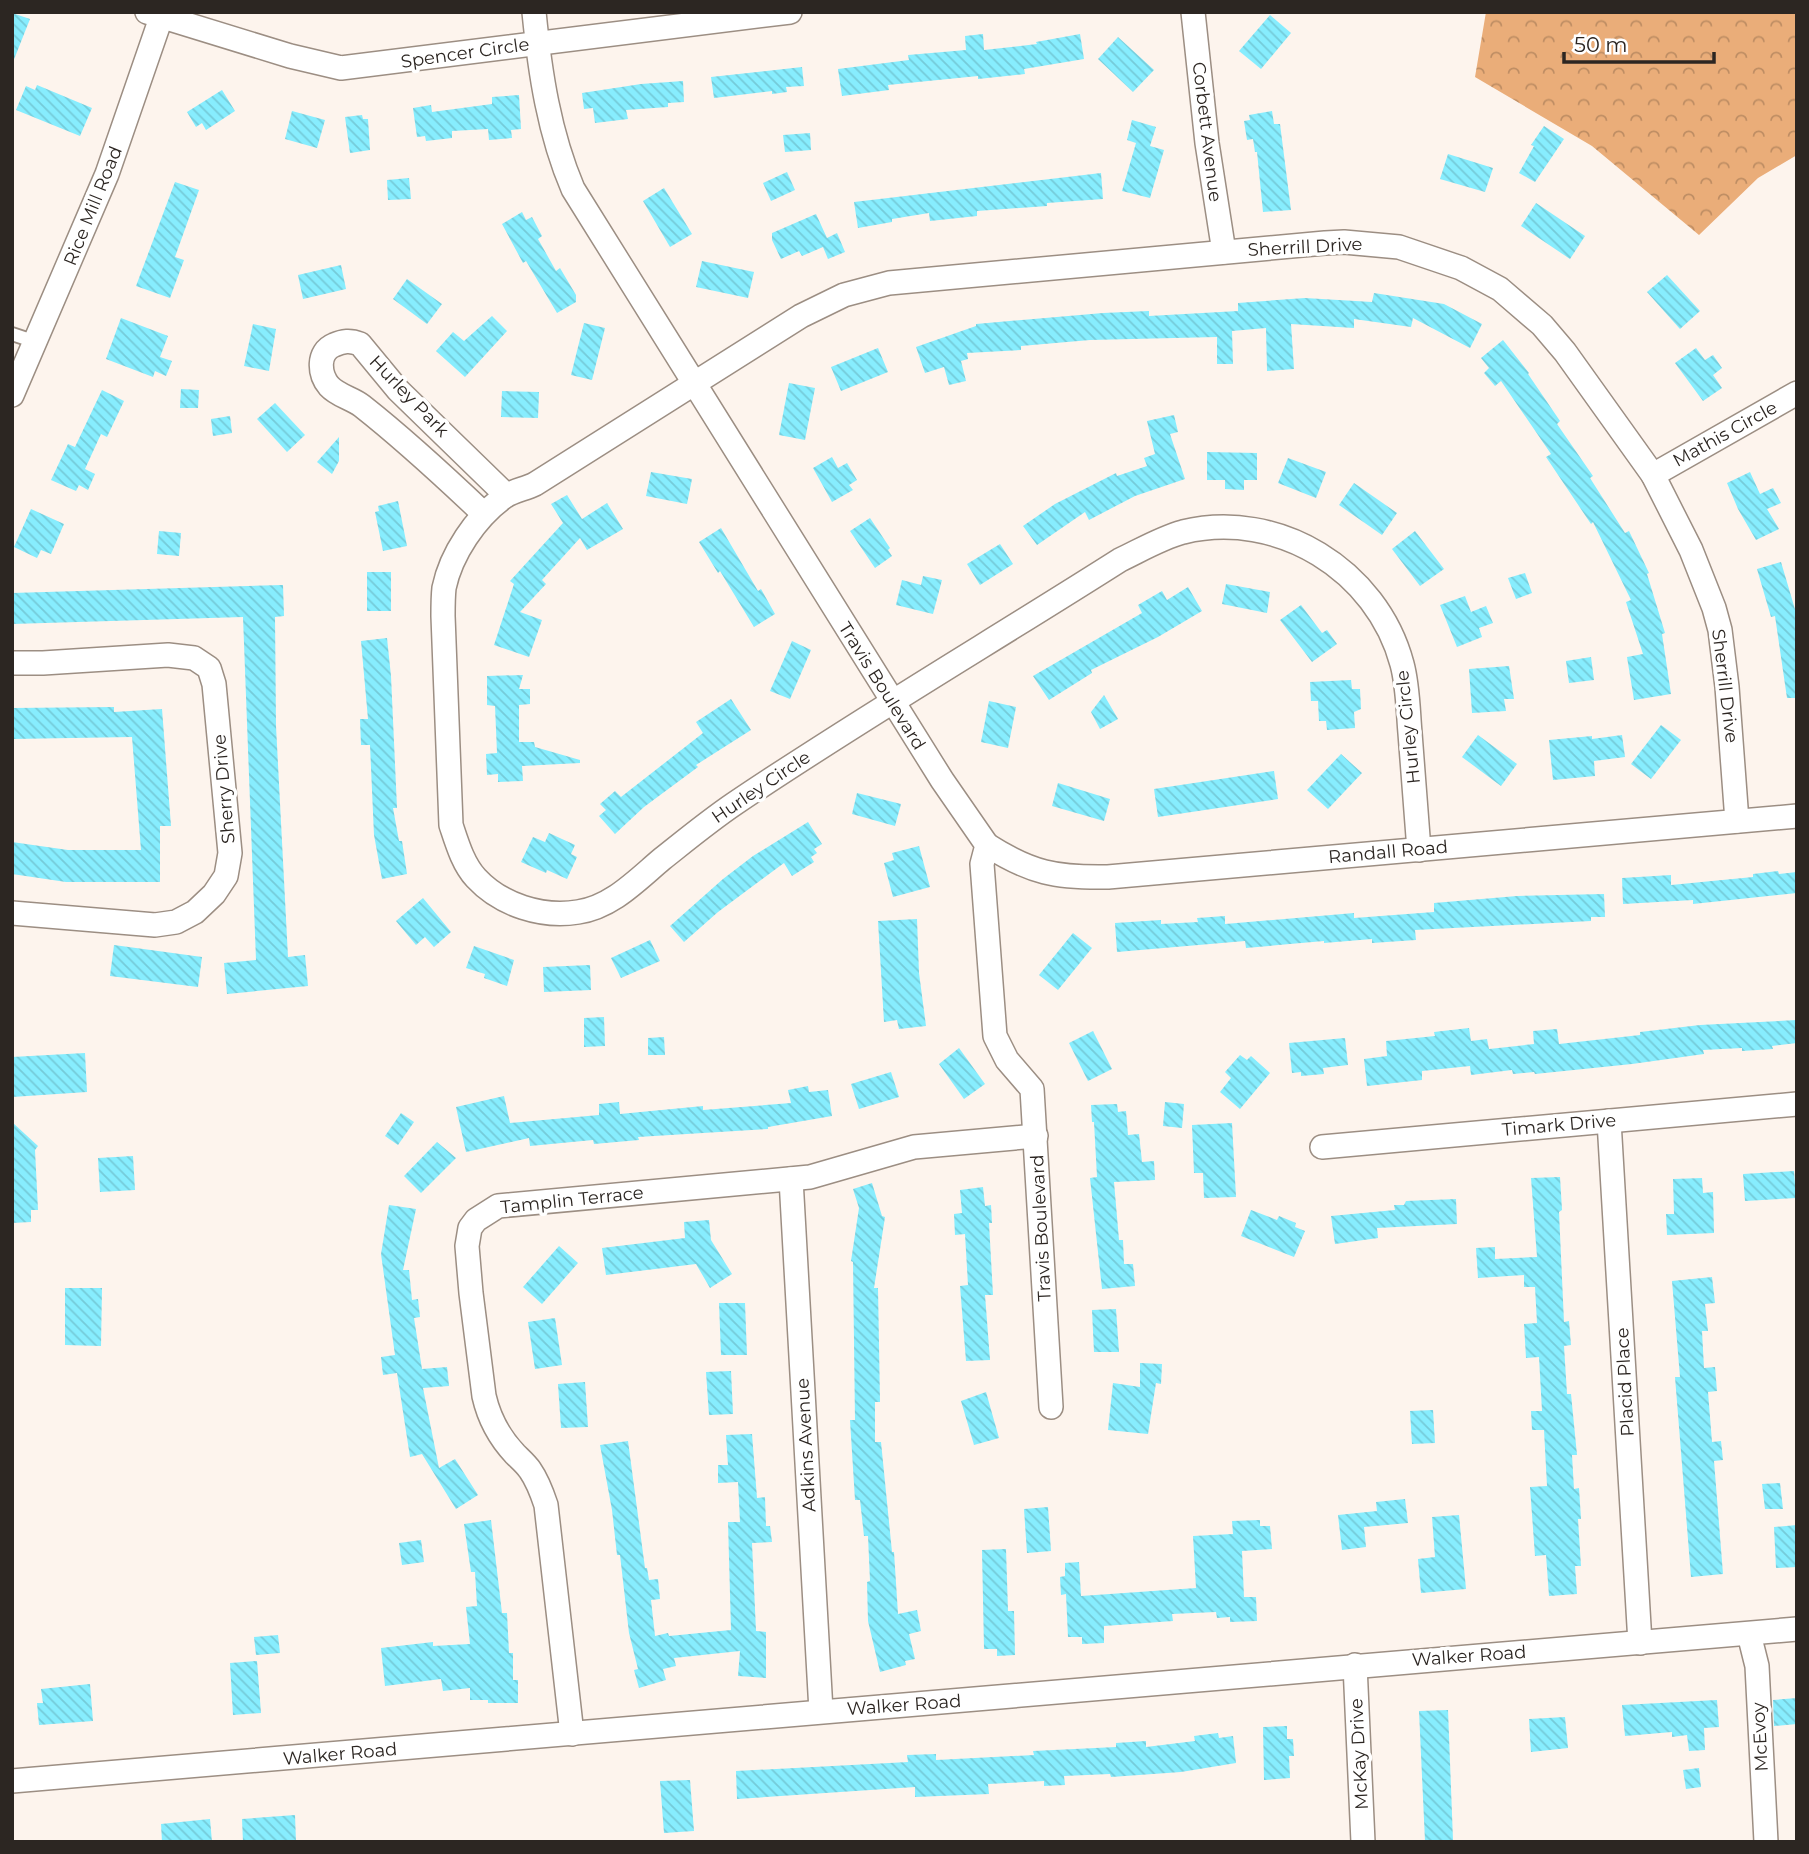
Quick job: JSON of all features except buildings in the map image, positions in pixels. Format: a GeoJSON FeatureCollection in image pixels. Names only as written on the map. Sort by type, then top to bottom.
{"type":"FeatureCollection","features":[{"type":"Feature","properties":{"kind":"street","name":"Travis Boulevard"},"geometry":{"type":"LineString","coordinates":[[534,12],[547,110],[573,189],[692,384],[942,780],[987,845],[982,864],[995,1036],[1007,1060],[1032,1089],[1051,1407]]}},
{"type":"Feature","properties":{"kind":"street","name":"Spencer Circle"},"geometry":{"type":"LineString","coordinates":[[157,14],[289,56],[341,68],[790,12]]}},
{"type":"Feature","properties":{"kind":"street","name":"Corbett Avenue"},"geometry":{"type":"LineString","coordinates":[[1192,12],[1207,143],[1224,252]]}},
{"type":"Feature","properties":{"kind":"street","name":"Rice Mill Road"},"geometry":{"type":"LineString","coordinates":[[12,396],[107,174],[157,14]]}},
{"type":"Feature","properties":{"kind":"street","name":"Sherrill Drive"},"geometry":{"type":"LineString","coordinates":[[692,384],[801,316],[836,299],[889,283],[1344,242],[1379,244],[1421,253],[1461,268],[1500,289],[1542,325],[1565,352],[1653,475],[1691,550],[1720,630],[1735,767],[1737,821]]}},
{"type":"Feature","properties":{"kind":"street","name":"Hurley Park"},"geometry":{"type":"LineString","coordinates":[[484,514],[360,404],[330,388],[321,368],[324,353],[330,346],[344,341],[360,344],[398,390],[506,495]]}},
{"type":"Feature","properties":{"kind":"street","name":"Hurley Circle"},"geometry":{"type":"LineString","coordinates":[[692,384],[535,484],[506,495],[484,514],[467,535],[444,587],[451,825],[458,846],[477,878],[500,897],[517,906],[552,914],[595,908],[615,898],[731,806],[1120,560],[1162,539],[1185,532],[1228,529],[1267,533],[1294,540],[1315,550],[1357,584],[1379,612],[1395,643],[1406,685],[1419,850]]}},
{"type":"Feature","properties":{"kind":"street","name":"Mathis Circle"},"geometry":{"type":"LineString","coordinates":[[1653,475],[1797,393]]}},
{"type":"Feature","properties":{"kind":"street","name":"Sherry Drive"},"geometry":{"type":"LineString","coordinates":[[12,663],[168,655],[194,658],[209,668],[214,684],[230,853],[226,876],[214,894],[195,912],[176,922],[155,925],[12,913]]}},
{"type":"Feature","properties":{"kind":"street","name":"Randall Road"},"geometry":{"type":"LineString","coordinates":[[987,845],[1025,867],[1073,877],[1122,876],[1797,816]]}},
{"type":"Feature","properties":{"kind":"street","name":"Timark Drive"},"geometry":{"type":"LineString","coordinates":[[1322,1147],[1797,1104]]}},
{"type":"Feature","properties":{"kind":"street","name":"Placid Place"},"geometry":{"type":"LineString","coordinates":[[1609,1121],[1640,1643]]}},
{"type":"Feature","properties":{"kind":"street","name":"Tamplin Terrace"},"geometry":{"type":"LineString","coordinates":[[572,1734],[545,1505],[529,1468],[497,1430],[488,1413],[484,1396],[467,1246],[470,1228],[483,1213],[498,1206],[810,1177],[914,1147],[1035,1136]]}},
{"type":"Feature","properties":{"kind":"street","name":"Adkins Avenue"},"geometry":{"type":"LineString","coordinates":[[791,1179],[821,1711]]}},
{"type":"Feature","properties":{"kind":"street","name":"Walker Road"},"geometry":{"type":"LineString","coordinates":[[12,1782],[1797,1629]]}},
{"type":"Feature","properties":{"kind":"street","name":"McEvoy"},"geometry":{"type":"LineString","coordinates":[[1749,1633],[1757,1666],[1766,1842]]}},
{"type":"Feature","properties":{"kind":"street","name":"McKay Drive"},"geometry":{"type":"LineString","coordinates":[[1354,1665],[1363,1842]]}},
{"type":"Feature","properties":{"kind":"lane"},"geometry":{"type":"LineString","coordinates":[[12,334],[36,342]]}},
{"type":"Feature","properties":{"kind":"green space"},"geometry":{"type":"Polygon","coordinates":[[[1486,12],[1797,12],[1797,155],[1758,178],[1699,235],[1592,146],[1475,77],[1486,12]]]}}]}
